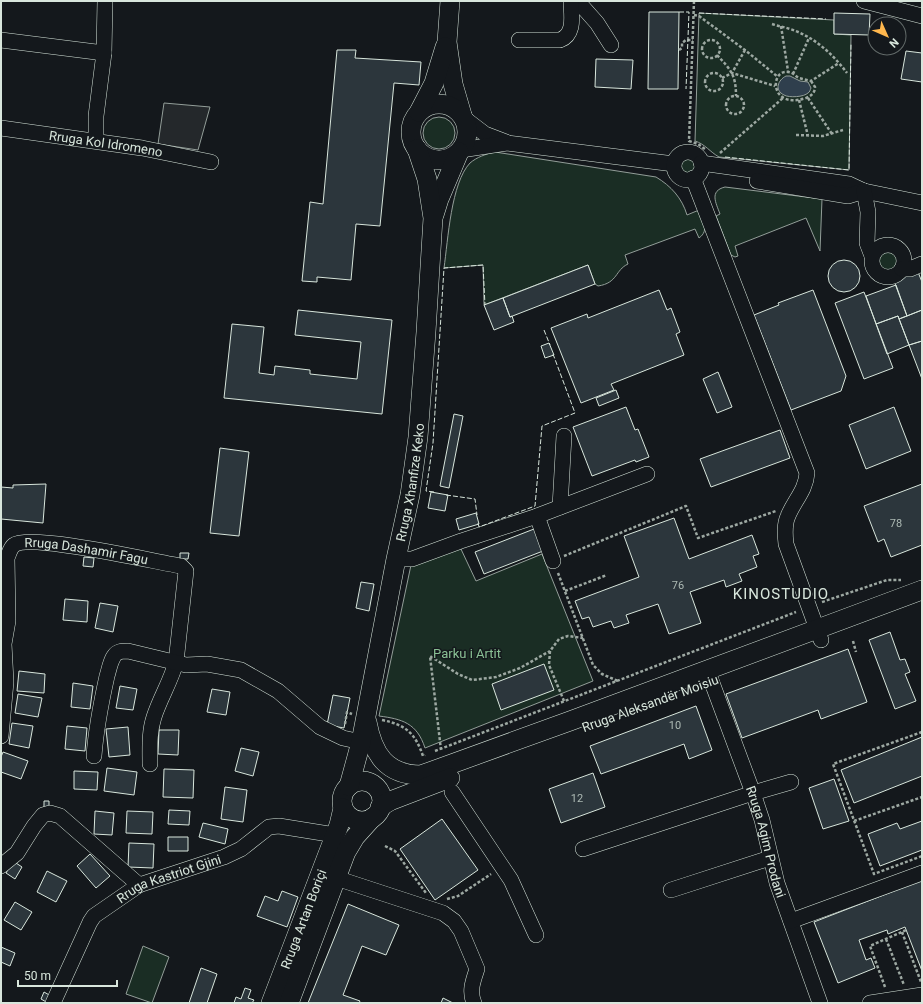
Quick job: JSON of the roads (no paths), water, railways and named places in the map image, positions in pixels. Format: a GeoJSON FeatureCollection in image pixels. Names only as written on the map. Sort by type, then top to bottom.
{"type":"FeatureCollection","features":[{"type":"Feature","properties":{"kind":"main road"},"geometry":{"type":"LineString","coordinates":[[447,42],[434,83],[411,126],[411,134],[416,149],[422,155],[437,160],[449,158],[460,151],[465,143],[467,135],[467,126],[453,84],[447,42],[450,1]]}},
{"type":"Feature","properties":{"kind":"main road"},"geometry":{"type":"LineString","coordinates":[[418,112],[425,107],[441,103],[456,109],[463,117]]}},
{"type":"Feature","properties":{"kind":"main road","name":"Rruga Xhanfize Keko"},"geometry":{"type":"LineString","coordinates":[[348,786],[360,742],[414,472],[427,324],[433,218],[427,179],[416,149]]}},
{"type":"Feature","properties":{"kind":"main road","name":"Rruga Xhanfize Keko"},"geometry":{"type":"LineString","coordinates":[[433,218],[439,199],[460,151]]}},
{"type":"Feature","properties":{"kind":"main road","name":"Rruga Aleksandër Moisiu"},"geometry":{"type":"LineString","coordinates":[[375,799],[390,801],[711,680],[819,635],[915,584]]}},
{"type":"Feature","properties":{"kind":"main road","name":"Rruga Aleksandër Moisiu"},"geometry":{"type":"LineString","coordinates":[[421,775],[797,637],[819,635],[922,603]]}},
{"type":"Feature","properties":{"kind":"main road"},"geometry":{"type":"LineString","coordinates":[[365,716],[374,747],[386,763],[398,772],[421,775]]}},
{"type":"Feature","properties":{"kind":"main road"},"geometry":{"type":"LineString","coordinates":[[360,742],[375,799]]}},
{"type":"Feature","properties":{"kind":"main road"},"geometry":{"type":"LineString","coordinates":[[375,799],[364,781],[356,782],[348,786],[344,792],[342,800],[343,808],[348,815],[354,819],[361,821],[367,820],[375,799],[392,786],[421,775]]}},
{"type":"Feature","properties":{"kind":"main road","name":"Rruga Artan Boriçi"},"geometry":{"type":"LineString","coordinates":[[289,1003],[350,844],[375,799]]}},
{"type":"Feature","properties":{"kind":"main road","name":"Rruga Artan Boriçi"},"geometry":{"type":"LineString","coordinates":[[271,1003],[335,835],[343,808]]}},
{"type":"Feature","properties":{"kind":"street"},"geometry":{"type":"LineString","coordinates":[[96,140],[96,116],[104,53],[106,1]]}},
{"type":"Feature","properties":{"kind":"street"},"geometry":{"type":"LineString","coordinates":[[519,40],[560,40],[565,38],[571,27],[571,1]]}},
{"type":"Feature","properties":{"kind":"street"},"geometry":{"type":"LineString","coordinates":[[581,1],[581,5],[597,23],[611,45]]}},
{"type":"Feature","properties":{"kind":"street"},"geometry":{"type":"LineString","coordinates":[[864,1],[885,3],[922,16]]}},
{"type":"Feature","properties":{"kind":"street"},"geometry":{"type":"LineString","coordinates":[[1,40],[104,53]]}},
{"type":"Feature","properties":{"kind":"street"},"geometry":{"type":"LineString","coordinates":[[463,117],[485,134],[507,143],[674,164]]}},
{"type":"Feature","properties":{"kind":"street","name":"Rruga Kol Idromeno"},"geometry":{"type":"LineString","coordinates":[[1,128],[96,140],[211,162]]}},
{"type":"Feature","properties":{"kind":"street"},"geometry":{"type":"LineString","coordinates":[[460,151],[507,143]]}},
{"type":"Feature","properties":{"kind":"street"},"geometry":{"type":"LineString","coordinates":[[700,166],[689,180],[681,178],[676,172],[674,164],[678,157],[685,153],[689,152],[697,156],[806,473],[806,482],[803,490],[787,517],[785,529],[786,544],[819,635]]}},
{"type":"Feature","properties":{"kind":"street"},"geometry":{"type":"LineString","coordinates":[[700,166],[808,184],[849,184],[864,191],[922,202]]}},
{"type":"Feature","properties":{"kind":"street"},"geometry":{"type":"LineString","coordinates":[[864,191],[868,212],[867,243],[872,256],[874,269],[878,274],[885,277],[892,277],[898,274],[904,263],[902,251],[892,245],[886,244],[880,246],[875,250],[872,256]]}},
{"type":"Feature","properties":{"kind":"street"},"geometry":{"type":"LineString","coordinates":[[902,269],[910,269],[922,264]]}},
{"type":"Feature","properties":{"kind":"street"},"geometry":{"type":"LineString","coordinates":[[560,507],[564,436]]}},
{"type":"Feature","properties":{"kind":"street"},"geometry":{"type":"LineString","coordinates":[[396,559],[412,559],[537,516],[647,474]]}},
{"type":"Feature","properties":{"kind":"street"},"geometry":{"type":"LineString","coordinates":[[537,516],[553,560]]}},
{"type":"Feature","properties":{"kind":"street","name":"Rruga Dashamir Fagu"},"geometry":{"type":"LineString","coordinates":[[1,736],[6,682],[4,644],[8,621],[7,558],[10,550],[15,544],[27,542],[76,546],[181,566],[186,571],[176,662]]}},
{"type":"Feature","properties":{"kind":"street"},"geometry":{"type":"LineString","coordinates":[[94,756],[98,721],[111,661],[114,654],[121,651],[128,651],[186,665],[207,664],[241,670],[278,691],[320,727],[343,738],[360,742]]}},
{"type":"Feature","properties":{"kind":"street"},"geometry":{"type":"LineString","coordinates":[[150,764],[151,731],[154,717],[173,674],[176,662]]}},
{"type":"Feature","properties":{"kind":"street","name":"Rruga Agim Prodani"},"geometry":{"type":"LineString","coordinates":[[711,680],[754,793],[777,883],[820,1003]]}},
{"type":"Feature","properties":{"kind":"street"},"geometry":{"type":"LineString","coordinates":[[583,848],[791,782]]}},
{"type":"Feature","properties":{"kind":"street"},"geometry":{"type":"LineString","coordinates":[[452,792],[510,880],[536,935]]}},
{"type":"Feature","properties":{"kind":"street"},"geometry":{"type":"LineString","coordinates":[[1,866],[17,853],[34,826],[43,815],[50,813],[60,816],[139,885]]}},
{"type":"Feature","properties":{"kind":"street","name":"Rruga Kastriot Gjini"},"geometry":{"type":"LineString","coordinates":[[53,1003],[94,916],[139,885],[224,857],[241,849],[269,827],[279,826],[335,835]]}},
{"type":"Feature","properties":{"kind":"street"},"geometry":{"type":"LineString","coordinates":[[671,890],[770,858]]}},
{"type":"Feature","properties":{"kind":"street"},"geometry":{"type":"LineString","coordinates":[[791,921],[922,873]]}},
{"type":"Feature","properties":{"kind":"street"},"geometry":{"type":"LineString","coordinates":[[334,883],[443,913],[454,921],[461,931],[477,969],[471,987],[474,1003]]}},
{"type":"Feature","properties":{"kind":"street"},"geometry":{"type":"LineString","coordinates":[[870,1003],[916,996]]}},
{"type":"Feature","properties":{"kind":"water"},"geometry":{"type":"Polygon","coordinates":[[[786,76],[808,82],[811,88],[810,92],[793,97],[789,97],[781,93],[778,85],[779,82],[786,76]]]}},
{"type":"Feature","properties":{"kind":"district","name":"KINOSTUDIO"},"geometry":{"type":"Point","coordinates":[781,594]}},
{"type":"Feature","properties":{"kind":"park label","name":"Parku i Artit"},"geometry":{"type":"Point","coordinates":[467,653]}}]}
